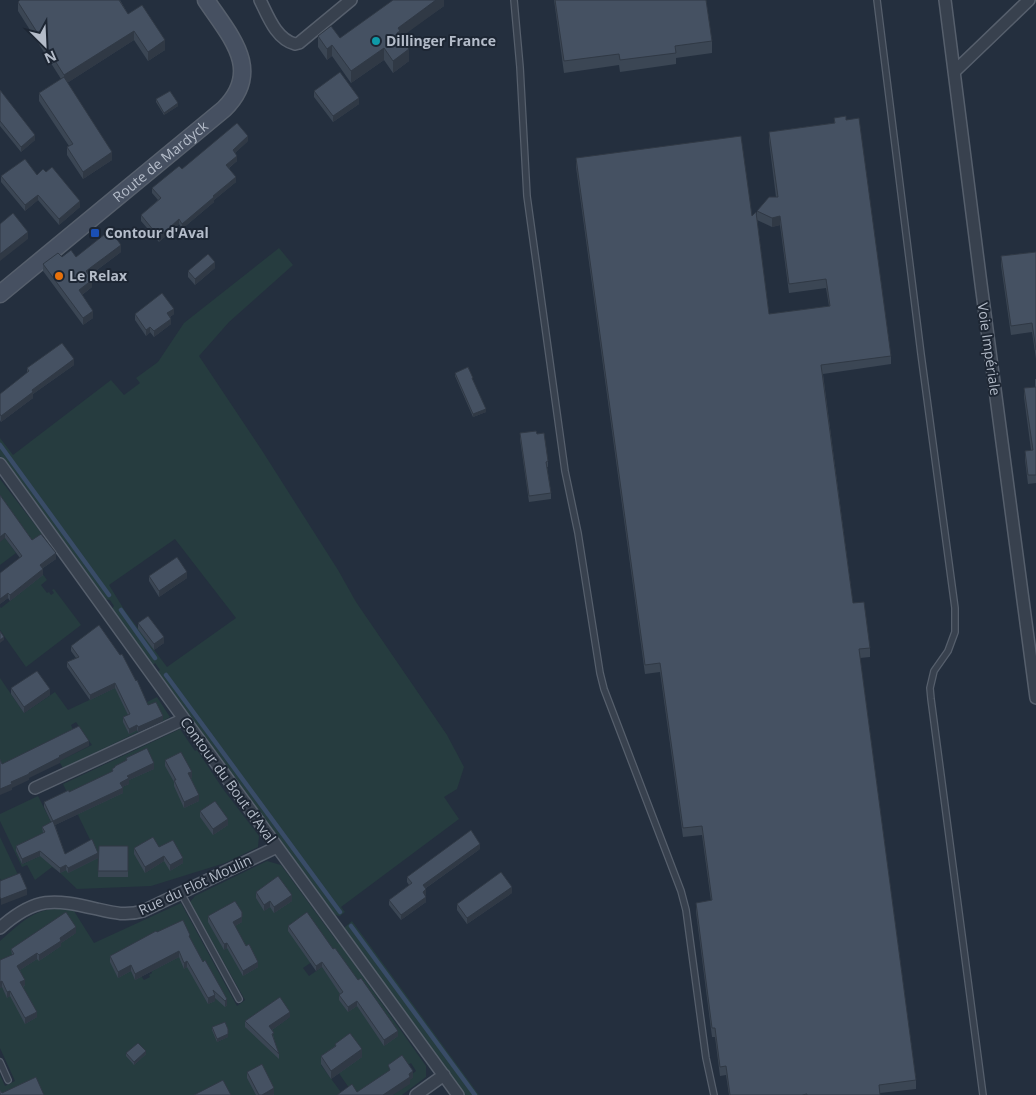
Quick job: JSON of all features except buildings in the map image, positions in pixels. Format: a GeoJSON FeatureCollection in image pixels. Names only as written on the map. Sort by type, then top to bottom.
{"type":"FeatureCollection","features":[{"type":"Feature","properties":{"kind":"main road","name":"Route de Mardyck"},"geometry":{"type":"LineString","coordinates":[[0,294],[232,100],[242,77],[241,58],[235,44],[206,0]]}},
{"type":"Feature","properties":{"kind":"street"},"geometry":{"type":"LineString","coordinates":[[260,0],[278,33],[285,40],[295,44],[299,43],[351,0]]}},
{"type":"Feature","properties":{"kind":"street","name":"Voie Impériale"},"geometry":{"type":"LineString","coordinates":[[944,0],[1036,698]]}},
{"type":"Feature","properties":{"kind":"street"},"geometry":{"type":"LineString","coordinates":[[954,72],[1029,0]]}},
{"type":"Feature","properties":{"kind":"street","name":"Contour du Bout d'Aval"},"geometry":{"type":"LineString","coordinates":[[0,464],[458,1095]]}},
{"type":"Feature","properties":{"kind":"street"},"geometry":{"type":"LineString","coordinates":[[35,788],[184,719]]}},
{"type":"Feature","properties":{"kind":"street","name":"Rue du Flot Moulin"},"geometry":{"type":"LineString","coordinates":[[0,928],[19,912],[45,902],[61,902],[116,914],[143,912],[277,847]]}},
{"type":"Feature","properties":{"kind":"street"},"geometry":{"type":"LineString","coordinates":[[416,1095],[444,1075]]}},
{"type":"Feature","properties":{"kind":"lane"},"geometry":{"type":"LineString","coordinates":[[514,0],[520,67],[526,196],[565,471],[578,532],[600,673],[604,689],[681,891],[686,910],[706,1058],[714,1095]]}},
{"type":"Feature","properties":{"kind":"lane"},"geometry":{"type":"LineString","coordinates":[[877,0],[955,608],[955,632],[948,651],[934,671],[930,688],[983,1095]]}},
{"type":"Feature","properties":{"kind":"lane"},"geometry":{"type":"LineString","coordinates":[[181,893],[239,1000]]}},
{"type":"Feature","properties":{"kind":"lane"},"geometry":{"type":"LineString","coordinates":[[0,1062],[8,1080]]}},
{"type":"Feature","properties":{"kind":"green space"},"geometry":{"type":"Polygon","coordinates":[[[279,248],[293,265],[229,322],[199,356],[261,449],[338,570],[356,602],[447,735],[464,767],[457,789],[444,797],[459,819],[341,907],[345,912],[340,916],[335,915],[209,745],[157,673],[160,670],[155,663],[152,666],[111,610],[114,606],[110,600],[103,599],[0,456],[0,438],[13,455],[111,380],[124,395],[140,383],[136,378],[158,362],[184,323],[279,248]],[[175,539],[109,585],[125,611],[167,667],[236,618],[175,539]]]}},
{"type":"Feature","properties":{"kind":"green space"},"geometry":{"type":"Polygon","coordinates":[[[0,479],[42,534],[30,543],[0,510],[0,479]]]}},
{"type":"Feature","properties":{"kind":"green space"},"geometry":{"type":"Polygon","coordinates":[[[0,531],[16,553],[0,565],[0,531]]]}},
{"type":"Feature","properties":{"kind":"green space"},"geometry":{"type":"Polygon","coordinates":[[[42,573],[47,580],[41,585],[47,593],[49,592],[51,595],[54,593],[52,590],[54,589],[81,625],[26,667],[0,630],[0,607],[26,588],[42,573]]]}},
{"type":"Feature","properties":{"kind":"green space"},"geometry":{"type":"Polygon","coordinates":[[[0,678],[24,713],[55,692],[68,710],[117,687],[127,712],[157,697],[170,717],[163,721],[156,707],[129,733],[137,730],[138,732],[63,768],[59,761],[92,745],[76,722],[71,725],[75,734],[21,760],[0,764],[0,678]]]}},
{"type":"Feature","properties":{"kind":"green space"},"geometry":{"type":"Polygon","coordinates":[[[180,729],[259,836],[258,847],[225,863],[151,886],[77,889],[60,873],[95,850],[63,784],[180,729]]]}},
{"type":"Feature","properties":{"kind":"green space"},"geometry":{"type":"Polygon","coordinates":[[[38,796],[53,826],[45,837],[16,851],[22,864],[44,854],[57,871],[52,867],[35,880],[27,865],[22,867],[0,821],[0,814],[38,796]]]}},
{"type":"Feature","properties":{"kind":"green space"},"geometry":{"type":"Polygon","coordinates":[[[0,837],[20,879],[2,883],[0,878],[0,837]]]}},
{"type":"Feature","properties":{"kind":"green space"},"geometry":{"type":"Polygon","coordinates":[[[267,861],[281,865],[426,1066],[426,1077],[402,1095],[393,1095],[409,1081],[411,1075],[416,1071],[411,1063],[369,1095],[354,1095],[329,1059],[321,1065],[343,1095],[0,1095],[0,1075],[5,1086],[15,1081],[0,1048],[0,988],[2,987],[7,997],[0,966],[0,941],[26,919],[41,911],[58,909],[74,911],[94,943],[181,903],[237,1006],[245,1000],[190,902],[195,896],[267,861]],[[164,936],[131,971],[135,979],[141,976],[144,980],[150,977],[149,975],[152,971],[163,965],[160,958],[164,936]],[[319,957],[303,968],[309,976],[322,967],[338,990],[319,957]],[[280,1002],[269,1032],[290,1017],[280,1002]]]}},
{"type":"Feature","properties":{"kind":"green space"},"geometry":{"type":"Polygon","coordinates":[[[352,921],[479,1095],[464,1095],[345,930],[345,927],[352,921]]]}},
{"type":"Feature","properties":{"kind":"waterway"},"geometry":{"type":"LineString","coordinates":[[0,445],[109,595]]}},
{"type":"Feature","properties":{"kind":"waterway"},"geometry":{"type":"LineString","coordinates":[[121,610],[155,658]]}},
{"type":"Feature","properties":{"kind":"waterway"},"geometry":{"type":"LineString","coordinates":[[166,675],[340,912]]}},
{"type":"Feature","properties":{"kind":"waterway"},"geometry":{"type":"LineString","coordinates":[[351,926],[475,1095]]}},
{"type":"Feature","properties":{"kind":"place","name":"Dillinger France"},"geometry":{"type":"Point","coordinates":[376,41]}},
{"type":"Feature","properties":{"kind":"place","name":"Contour d'Aval"},"geometry":{"type":"Point","coordinates":[95,233]}},
{"type":"Feature","properties":{"kind":"place","name":"Le Relax"},"geometry":{"type":"Point","coordinates":[59,276]}}]}
